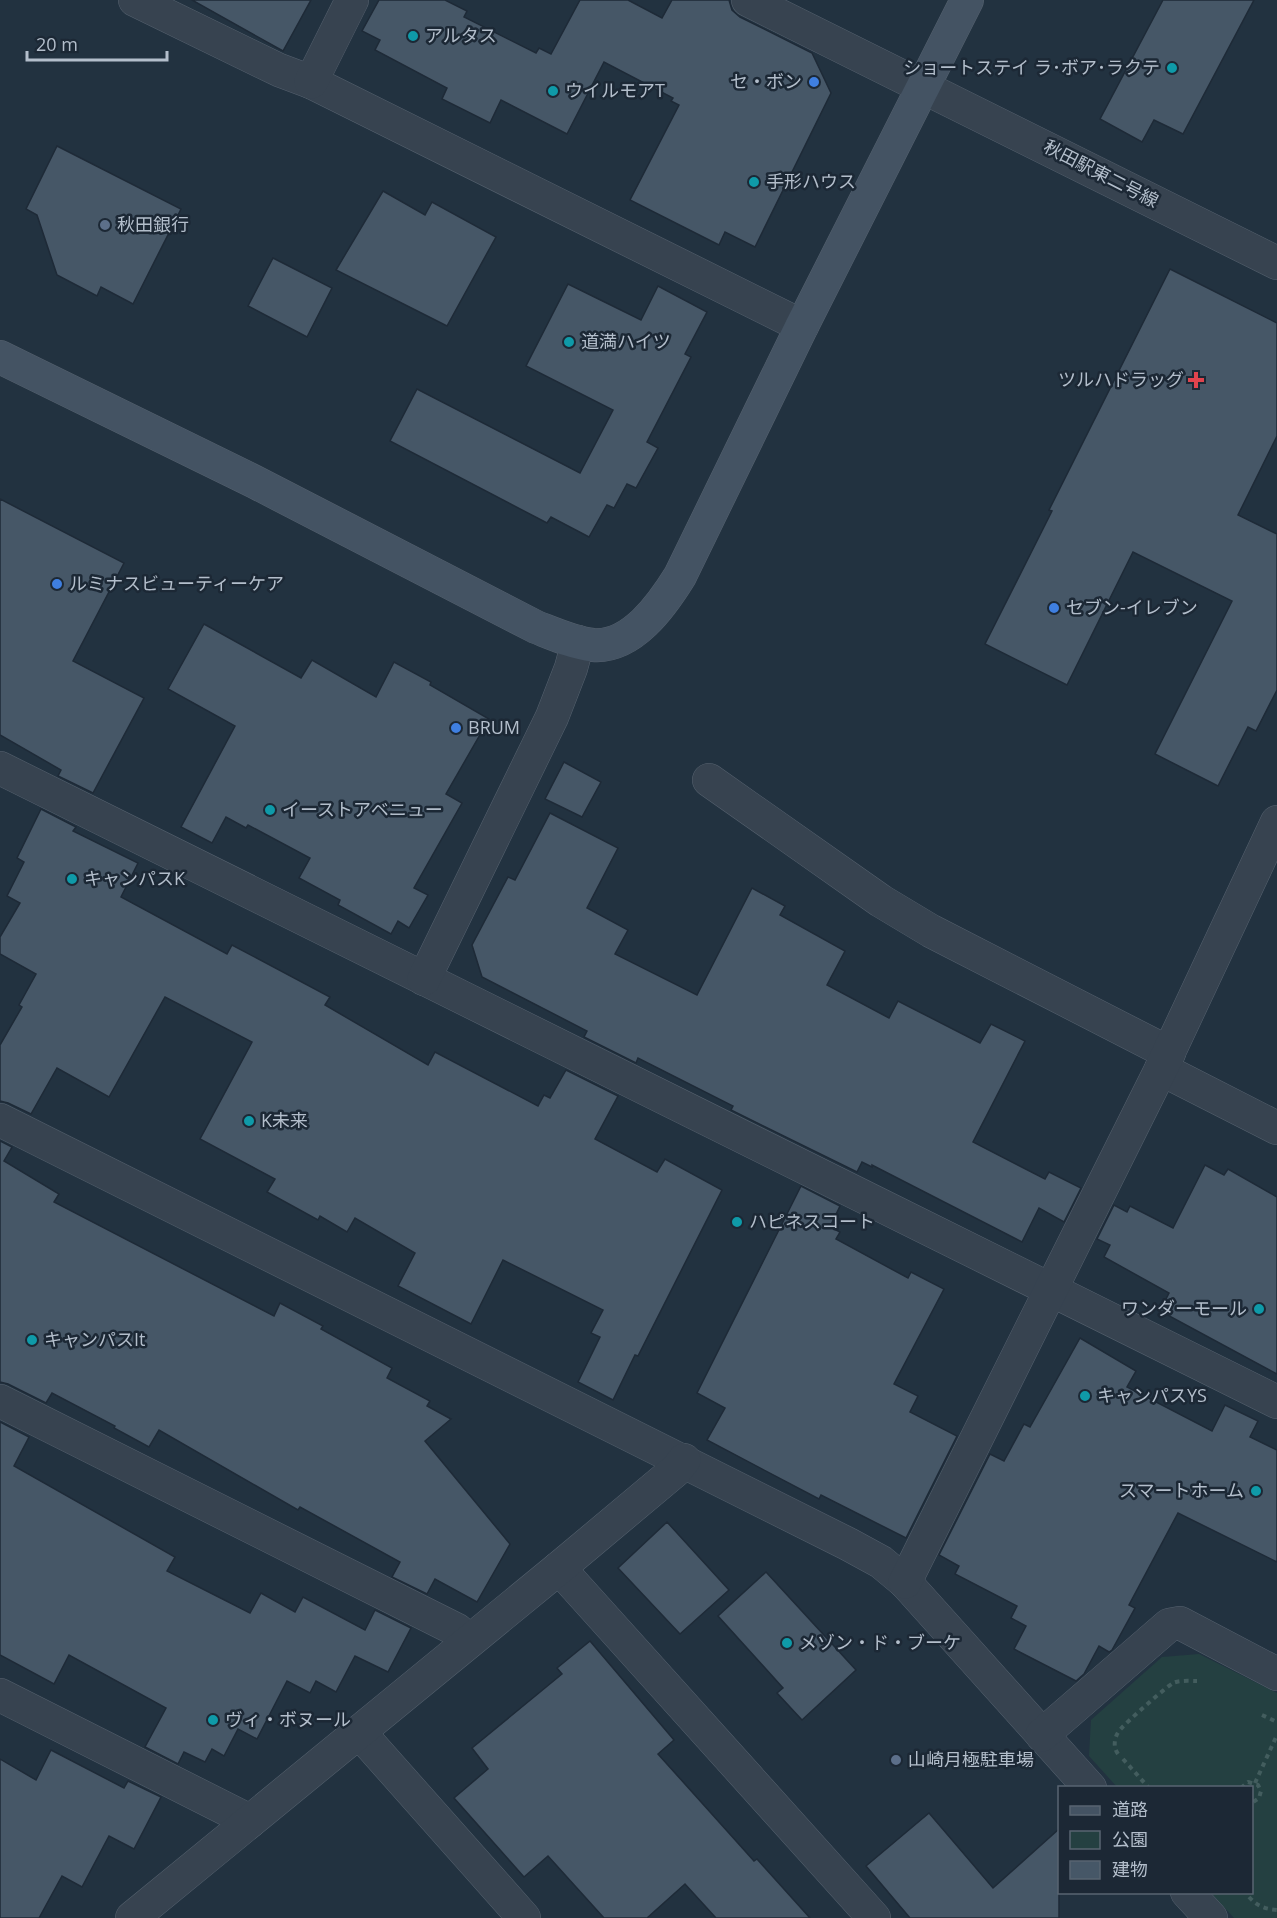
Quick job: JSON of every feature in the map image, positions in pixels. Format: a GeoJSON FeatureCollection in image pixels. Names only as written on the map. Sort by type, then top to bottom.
{"type":"FeatureCollection","features":[{"type":"Feature","properties":{"kind":"street"},"geometry":{"type":"LineString","coordinates":[[135,0],[279,70],[311,81],[802,326]]}},
{"type":"Feature","properties":{"kind":"street"},"geometry":{"type":"LineString","coordinates":[[311,81],[352,0]]}},
{"type":"Feature","properties":{"kind":"street","name":"秋田駅東二号線"},"geometry":{"type":"LineString","coordinates":[[748,0],[1277,263]]}},
{"type":"Feature","properties":{"kind":"street"},"geometry":{"type":"LineString","coordinates":[[0,357],[255,482],[536,627],[578,642],[594,645],[609,644],[626,636],[646,622],[663,603],[680,576],[802,326],[968,0]]}},
{"type":"Feature","properties":{"kind":"street"},"geometry":{"type":"LineString","coordinates":[[424,979],[552,717],[571,668],[578,642]]}},
{"type":"Feature","properties":{"kind":"street"},"geometry":{"type":"LineString","coordinates":[[2,774],[424,979],[1277,1402]]}},
{"type":"Feature","properties":{"kind":"street"},"geometry":{"type":"LineString","coordinates":[[709,780],[881,901],[931,932],[1165,1061],[1277,1128]]}},
{"type":"Feature","properties":{"kind":"street"},"geometry":{"type":"LineString","coordinates":[[905,1582],[1165,1061],[1277,822]]}},
{"type":"Feature","properties":{"kind":"street"},"geometry":{"type":"LineString","coordinates":[[0,1120],[684,1460],[849,1544],[881,1563],[905,1582],[1088,1786]]}},
{"type":"Feature","properties":{"kind":"street"},"geometry":{"type":"LineString","coordinates":[[0,1401],[457,1630],[469,1641]]}},
{"type":"Feature","properties":{"kind":"street"},"geometry":{"type":"LineString","coordinates":[[132,1918],[559,1569],[676,1470],[684,1460]]}},
{"type":"Feature","properties":{"kind":"street"},"geometry":{"type":"LineString","coordinates":[[559,1569],[874,1918]]}},
{"type":"Feature","properties":{"kind":"street"},"geometry":{"type":"LineString","coordinates":[[1042,1736],[1168,1625],[1180,1623],[1277,1674]]}},
{"type":"Feature","properties":{"kind":"street"},"geometry":{"type":"LineString","coordinates":[[0,1695],[250,1821]]}},
{"type":"Feature","properties":{"kind":"street"},"geometry":{"type":"LineString","coordinates":[[358,1732],[524,1918]]}},
{"type":"Feature","properties":{"kind":"street"},"geometry":{"type":"LineString","coordinates":[[1188,1894],[1211,1918]]}},
{"type":"Feature","properties":{"kind":"path"},"geometry":{"type":"LineString","coordinates":[[1147,1786],[1115,1751],[1114,1742],[1118,1732],[1173,1683],[1198,1681],[1205,1685]]}},
{"type":"Feature","properties":{"kind":"path"},"geometry":{"type":"LineString","coordinates":[[1260,1713],[1277,1722]]}},
{"type":"Feature","properties":{"kind":"path"},"geometry":{"type":"LineString","coordinates":[[1255,1784],[1277,1735]]}},
{"type":"Feature","properties":{"kind":"path"},"geometry":{"type":"LineString","coordinates":[[1243,1786],[1248,1782],[1260,1788],[1260,1795],[1257,1801],[1253,1802]]}},
{"type":"Feature","properties":{"kind":"path"},"geometry":{"type":"LineString","coordinates":[[1246,1894],[1259,1905],[1277,1910]]}},
{"type":"Feature","properties":{"kind":"green space"},"geometry":{"type":"Polygon","coordinates":[[[1199,1654],[1277,1693],[1277,1918],[1234,1918],[1212,1894],[1253,1894],[1253,1786],[1116,1786],[1089,1756],[1091,1720],[1162,1657],[1199,1654]]]}},
{"type":"Feature","properties":{"kind":"building"},"geometry":{"type":"Polygon","coordinates":[[[192,0],[311,0],[283,51],[192,0]]]}},
{"type":"Feature","properties":{"kind":"building"},"geometry":{"type":"Polygon","coordinates":[[[379,0],[445,0],[467,11],[464,17],[536,53],[539,48],[551,54],[580,0],[628,0],[662,18],[672,0],[729,0],[732,10],[740,17],[812,53],[831,93],[755,247],[725,232],[719,245],[630,200],[679,105],[671,101],[673,98],[604,62],[567,134],[501,100],[490,123],[442,99],[447,88],[375,50],[380,40],[362,31],[379,0]]]}},
{"type":"Feature","properties":{"kind":"building","name":"ショートステイ ラ･ボア･ラクテ"},"geometry":{"type":"Polygon","coordinates":[[[1163,0],[1254,0],[1183,134],[1154,120],[1142,142],[1100,119],[1163,0]]]}},
{"type":"Feature","properties":{"kind":"building"},"geometry":{"type":"Polygon","coordinates":[[[57,146],[181,209],[133,304],[101,287],[97,296],[57,275],[37,215],[26,209],[57,146]]]}},
{"type":"Feature","properties":{"kind":"building"},"geometry":{"type":"Polygon","coordinates":[[[383,191],[425,215],[432,202],[496,237],[447,326],[336,270],[383,191]]]}},
{"type":"Feature","properties":{"kind":"building"},"geometry":{"type":"Polygon","coordinates":[[[273,258],[332,288],[307,337],[248,306],[273,258]]]}},
{"type":"Feature","properties":{"kind":"building"},"geometry":{"type":"Polygon","coordinates":[[[1170,269],[1277,323],[1277,436],[1238,515],[1277,534],[1277,690],[1256,731],[1248,727],[1218,786],[1155,754],[1232,601],[1133,552],[1067,685],[985,644],[1052,511],[1049,510],[1170,269]]]}},
{"type":"Feature","properties":{"kind":"building"},"geometry":{"type":"Polygon","coordinates":[[[568,284],[641,320],[658,286],[707,312],[685,354],[691,357],[647,442],[658,448],[636,488],[627,484],[614,508],[607,505],[589,537],[551,517],[547,523],[390,441],[417,389],[580,473],[613,410],[526,366],[568,284]]]}},
{"type":"Feature","properties":{"kind":"building"},"geometry":{"type":"Polygon","coordinates":[[[0,499],[124,563],[73,661],[144,698],[93,793],[58,776],[61,770],[0,735],[0,499]]]}},
{"type":"Feature","properties":{"kind":"building"},"geometry":{"type":"Polygon","coordinates":[[[204,624],[301,678],[312,660],[376,697],[394,662],[431,682],[430,685],[489,719],[446,794],[462,803],[414,888],[428,895],[409,928],[398,921],[391,934],[338,905],[340,900],[299,878],[310,858],[248,825],[246,828],[226,817],[212,843],[181,827],[235,726],[168,689],[204,624]]]}},
{"type":"Feature","properties":{"kind":"building"},"geometry":{"type":"Polygon","coordinates":[[[564,762],[601,782],[582,817],[545,799],[564,762]]]}},
{"type":"Feature","properties":{"kind":"building"},"geometry":{"type":"Polygon","coordinates":[[[41,809],[76,827],[73,831],[138,863],[121,897],[227,954],[232,945],[330,997],[325,1005],[428,1065],[435,1052],[538,1106],[544,1095],[550,1098],[566,1070],[618,1096],[595,1139],[657,1172],[665,1159],[722,1190],[638,1356],[635,1355],[613,1400],[578,1382],[600,1337],[591,1333],[603,1310],[503,1260],[471,1324],[398,1286],[415,1253],[355,1218],[347,1232],[320,1216],[318,1220],[267,1192],[275,1179],[200,1139],[252,1042],[165,997],[109,1097],[57,1068],[31,1114],[0,1101],[0,1045],[22,1007],[19,1005],[36,974],[0,954],[0,937],[20,903],[7,896],[24,862],[17,858],[41,809]]]}},
{"type":"Feature","properties":{"kind":"building"},"geometry":{"type":"Polygon","coordinates":[[[550,813],[618,848],[587,908],[628,930],[615,954],[697,995],[752,888],[785,906],[780,915],[845,951],[827,985],[889,1018],[898,1001],[980,1043],[991,1024],[1025,1041],[973,1142],[1045,1179],[1049,1172],[1081,1188],[1064,1222],[1039,1208],[1022,1242],[872,1165],[872,1167],[862,1162],[857,1172],[731,1110],[733,1106],[638,1058],[636,1063],[584,1037],[587,1031],[482,977],[472,945],[508,877],[515,880],[550,813]]]}},
{"type":"Feature","properties":{"kind":"building"},"geometry":{"type":"Polygon","coordinates":[[[0,1141],[12,1147],[4,1161],[59,1194],[54,1202],[274,1316],[280,1303],[323,1326],[321,1329],[392,1368],[387,1378],[430,1401],[427,1406],[451,1419],[425,1441],[510,1544],[477,1602],[435,1579],[427,1594],[392,1577],[400,1562],[300,1507],[298,1510],[159,1430],[149,1447],[114,1428],[115,1426],[52,1393],[46,1403],[0,1382],[0,1141]]]}},
{"type":"Feature","properties":{"kind":"building"},"geometry":{"type":"Polygon","coordinates":[[[1205,1165],[1224,1175],[1228,1169],[1277,1197],[1277,1374],[1160,1311],[1169,1293],[1104,1257],[1110,1245],[1097,1239],[1114,1205],[1127,1212],[1130,1206],[1173,1228],[1205,1165]]]}},
{"type":"Feature","properties":{"kind":"building"},"geometry":{"type":"Polygon","coordinates":[[[801,1186],[840,1206],[830,1227],[840,1232],[836,1239],[908,1278],[911,1272],[944,1289],[894,1384],[918,1396],[910,1412],[957,1436],[906,1538],[821,1495],[819,1499],[707,1440],[725,1408],[697,1393],[801,1186]]]}},
{"type":"Feature","properties":{"kind":"building"},"geometry":{"type":"Polygon","coordinates":[[[1080,1338],[1136,1371],[1127,1387],[1212,1431],[1225,1405],[1258,1421],[1250,1437],[1277,1450],[1277,1562],[1178,1513],[1129,1605],[1135,1608],[1112,1650],[1109,1652],[1099,1646],[1084,1674],[1076,1681],[1014,1649],[1026,1626],[1011,1618],[1017,1606],[955,1574],[959,1566],[939,1555],[990,1454],[1004,1461],[1024,1424],[1030,1427],[1080,1338]]]}},
{"type":"Feature","properties":{"kind":"building"},"geometry":{"type":"Polygon","coordinates":[[[0,1422],[29,1437],[14,1466],[175,1557],[167,1571],[250,1613],[261,1593],[295,1612],[303,1597],[365,1630],[375,1610],[411,1628],[388,1672],[355,1656],[336,1692],[316,1681],[310,1693],[287,1681],[257,1739],[238,1729],[224,1756],[212,1749],[205,1762],[184,1752],[178,1764],[145,1747],[166,1708],[69,1655],[54,1684],[0,1655],[0,1422]]]}},
{"type":"Feature","properties":{"kind":"building"},"geometry":{"type":"Polygon","coordinates":[[[667,1522],[729,1590],[680,1634],[618,1568],[667,1522]]]}},
{"type":"Feature","properties":{"kind":"building","name":"メゾン・ド・ブーケ"},"geometry":{"type":"Polygon","coordinates":[[[766,1572],[856,1670],[802,1720],[777,1693],[783,1688],[718,1616],[766,1572]]]}},
{"type":"Feature","properties":{"kind":"building"},"geometry":{"type":"Polygon","coordinates":[[[590,1641],[674,1740],[658,1754],[754,1861],[757,1859],[810,1918],[716,1918],[685,1884],[647,1918],[604,1918],[548,1856],[524,1877],[454,1798],[488,1769],[472,1748],[562,1674],[557,1668],[590,1641]]]}},
{"type":"Feature","properties":{"kind":"building"},"geometry":{"type":"Polygon","coordinates":[[[51,1750],[124,1788],[128,1781],[161,1797],[134,1849],[109,1836],[82,1887],[62,1876],[39,1918],[0,1918],[0,1759],[36,1780],[51,1750]]]}},
{"type":"Feature","properties":{"kind":"building"},"geometry":{"type":"Polygon","coordinates":[[[929,1813],[993,1888],[1058,1830],[1059,1918],[910,1918],[866,1866],[929,1813]]]}},
{"type":"Feature","properties":{"kind":"place","name":"アルタス"},"geometry":{"type":"Point","coordinates":[413,36]}},
{"type":"Feature","properties":{"kind":"place","name":"ショートステイ ラ･ボア･ラクテ"},"geometry":{"type":"Point","coordinates":[1172,68]}},
{"type":"Feature","properties":{"kind":"place","name":"セ・ボン"},"geometry":{"type":"Point","coordinates":[814,82]}},
{"type":"Feature","properties":{"kind":"place","name":"ウイルモアT"},"geometry":{"type":"Point","coordinates":[553,91]}},
{"type":"Feature","properties":{"kind":"place","name":"手形ハウス"},"geometry":{"type":"Point","coordinates":[754,182]}},
{"type":"Feature","properties":{"kind":"place","name":"秋田銀行"},"geometry":{"type":"Point","coordinates":[105,225]}},
{"type":"Feature","properties":{"kind":"place","name":"道満ハイツ"},"geometry":{"type":"Point","coordinates":[569,342]}},
{"type":"Feature","properties":{"kind":"place","name":"ツルハドラッグ"},"geometry":{"type":"Point","coordinates":[1196,380]}},
{"type":"Feature","properties":{"kind":"place","name":"ルミナスビューティーケア"},"geometry":{"type":"Point","coordinates":[57,584]}},
{"type":"Feature","properties":{"kind":"place","name":"セブン-イレブン"},"geometry":{"type":"Point","coordinates":[1054,608]}},
{"type":"Feature","properties":{"kind":"place","name":"BRUM"},"geometry":{"type":"Point","coordinates":[456,728]}},
{"type":"Feature","properties":{"kind":"place","name":"イーストアベニュー"},"geometry":{"type":"Point","coordinates":[270,810]}},
{"type":"Feature","properties":{"kind":"place","name":"キャンパスK"},"geometry":{"type":"Point","coordinates":[72,879]}},
{"type":"Feature","properties":{"kind":"place","name":"K未来"},"geometry":{"type":"Point","coordinates":[249,1121]}},
{"type":"Feature","properties":{"kind":"place","name":"ハピネスコート"},"geometry":{"type":"Point","coordinates":[737,1222]}},
{"type":"Feature","properties":{"kind":"place","name":"ワンダーモール"},"geometry":{"type":"Point","coordinates":[1259,1309]}},
{"type":"Feature","properties":{"kind":"place","name":"キャンパスIt"},"geometry":{"type":"Point","coordinates":[32,1340]}},
{"type":"Feature","properties":{"kind":"place","name":"キャンパスYS"},"geometry":{"type":"Point","coordinates":[1085,1396]}},
{"type":"Feature","properties":{"kind":"place","name":"スマートホーム"},"geometry":{"type":"Point","coordinates":[1256,1491]}},
{"type":"Feature","properties":{"kind":"place","name":"メゾン・ド・ブーケ"},"geometry":{"type":"Point","coordinates":[787,1643]}},
{"type":"Feature","properties":{"kind":"place","name":"ヴィ・ボヌール"},"geometry":{"type":"Point","coordinates":[213,1720]}},
{"type":"Feature","properties":{"kind":"place","name":"山崎月極駐車場"},"geometry":{"type":"Point","coordinates":[896,1760]}}]}
